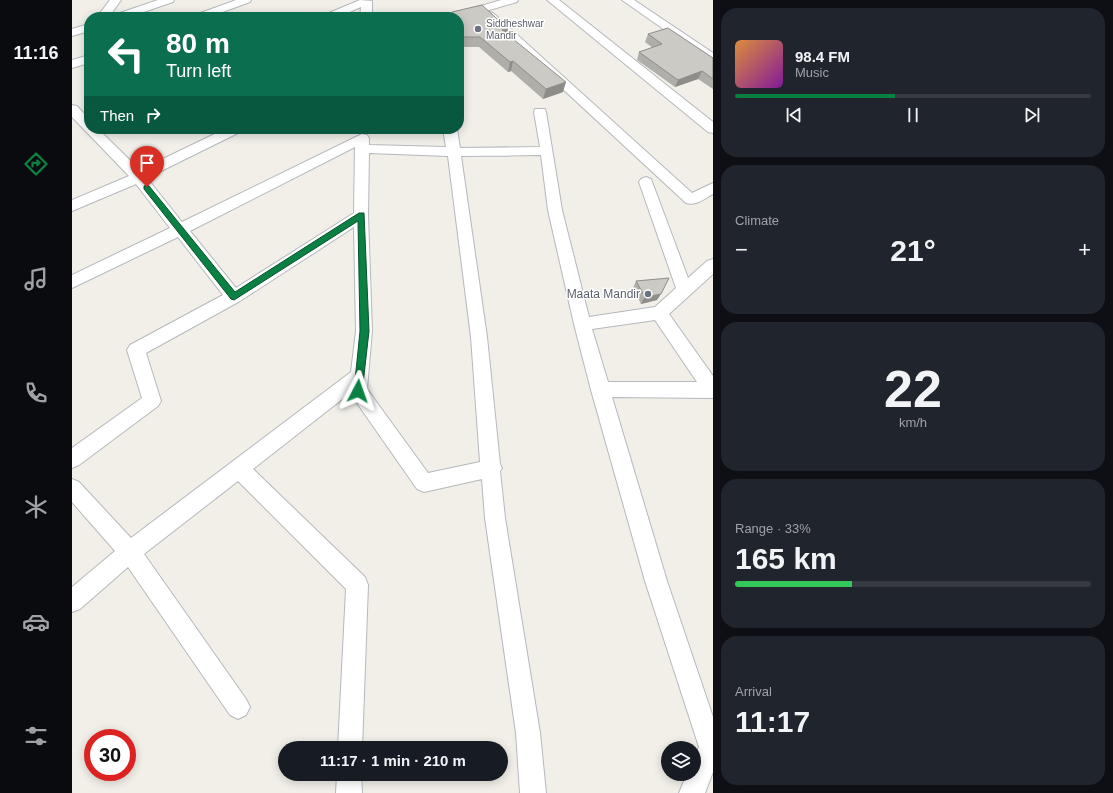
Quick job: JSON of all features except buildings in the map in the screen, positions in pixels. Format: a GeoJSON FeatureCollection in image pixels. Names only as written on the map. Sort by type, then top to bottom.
{"type":"FeatureCollection","features":[{"type":"Feature","properties":{"kind":"street"},"geometry":{"type":"LineString","coordinates":[[107,12],[116,0]]}},
{"type":"Feature","properties":{"kind":"street"},"geometry":{"type":"LineString","coordinates":[[133,12],[169,0]]}},
{"type":"Feature","properties":{"kind":"street"},"geometry":{"type":"LineString","coordinates":[[205,0],[220,12]]}},
{"type":"Feature","properties":{"kind":"street"},"geometry":{"type":"LineString","coordinates":[[225,12],[246,0]]}},
{"type":"Feature","properties":{"kind":"street"},"geometry":{"type":"LineString","coordinates":[[464,14],[513,0]]}},
{"type":"Feature","properties":{"kind":"street"},"geometry":{"type":"LineString","coordinates":[[552,0],[713,129]]}},
{"type":"Feature","properties":{"kind":"street"},"geometry":{"type":"LineString","coordinates":[[627,0],[713,58]]}},
{"type":"Feature","properties":{"kind":"street"},"geometry":{"type":"LineString","coordinates":[[341,12],[369,1]]}},
{"type":"Feature","properties":{"kind":"street"},"geometry":{"type":"LineString","coordinates":[[367,12],[369,1]]}},
{"type":"Feature","properties":{"kind":"street"},"geometry":{"type":"LineString","coordinates":[[483,9],[691,200],[713,188]]}},
{"type":"Feature","properties":{"kind":"street"},"geometry":{"type":"LineString","coordinates":[[72,33],[84,29]]}},
{"type":"Feature","properties":{"kind":"street"},"geometry":{"type":"LineString","coordinates":[[72,64],[84,60]]}},
{"type":"Feature","properties":{"kind":"street"},"geometry":{"type":"LineString","coordinates":[[540,112],[555,210],[582,324],[656,581],[711,747],[692,793]]}},
{"type":"Feature","properties":{"kind":"street"},"geometry":{"type":"LineString","coordinates":[[96,134],[138,177],[234,297]]}},
{"type":"Feature","properties":{"kind":"street"},"geometry":{"type":"LineString","coordinates":[[72,206],[138,177],[225,134]]}},
{"type":"Feature","properties":{"kind":"street"},"geometry":{"type":"LineString","coordinates":[[451,134],[479,337],[492,468],[495,518],[528,733],[533,793]]}},
{"type":"Feature","properties":{"kind":"street"},"geometry":{"type":"LineString","coordinates":[[72,282],[362,139],[454,152],[547,151]]}},
{"type":"Feature","properties":{"kind":"street"},"geometry":{"type":"LineString","coordinates":[[362,139],[364,331],[358,391],[424,483],[492,468]]}},
{"type":"Feature","properties":{"kind":"street"},"geometry":{"type":"LineString","coordinates":[[646,182],[685,290]]}},
{"type":"Feature","properties":{"kind":"street"},"geometry":{"type":"LineString","coordinates":[[72,459],[152,401],[136,350],[234,297],[362,215]]}},
{"type":"Feature","properties":{"kind":"street"},"geometry":{"type":"LineString","coordinates":[[582,324],[659,313],[713,266]]}},
{"type":"Feature","properties":{"kind":"street"},"geometry":{"type":"LineString","coordinates":[[659,313],[713,390]]}},
{"type":"Feature","properties":{"kind":"street"},"geometry":{"type":"LineString","coordinates":[[72,601],[130,552],[359,376]]}},
{"type":"Feature","properties":{"kind":"street"},"geometry":{"type":"LineString","coordinates":[[600,390],[713,390]]}},
{"type":"Feature","properties":{"kind":"street"},"geometry":{"type":"LineString","coordinates":[[238,468],[357,585],[350,741]]}},
{"type":"Feature","properties":{"kind":"street"},"geometry":{"type":"LineString","coordinates":[[72,488],[130,552],[238,707]]}},
{"type":"Feature","properties":{"kind":"street"},"geometry":{"type":"LineString","coordinates":[[349,781],[349,793]]}},
{"type":"Feature","properties":{"kind":"place","name":"Siddheshwar Mandir"},"geometry":{"type":"Point","coordinates":[478,29]}},
{"type":"Feature","properties":{"kind":"place","name":"Maata Mandir"},"geometry":{"type":"Point","coordinates":[648,294]}},
{"type":"Feature","properties":{"kind":"route"},"geometry":{"type":"LineString","coordinates":[[147,187],[234,297],[362,215],[364,331],[358,391]]}}]}
